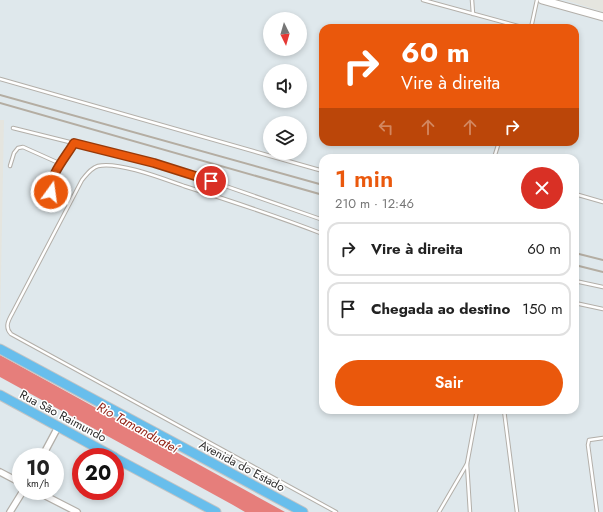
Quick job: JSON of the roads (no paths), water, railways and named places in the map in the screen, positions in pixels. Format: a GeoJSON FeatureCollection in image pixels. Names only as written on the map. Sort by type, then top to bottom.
{"type":"FeatureCollection","features":[{"type":"Feature","properties":{"kind":"highway","name":"Avenida do Estado"},"geometry":{"type":"LineString","coordinates":[[0,349],[303,512]]}},
{"type":"Feature","properties":{"kind":"highway","name":"Rua São Raimundo"},"geometry":{"type":"LineString","coordinates":[[0,395],[97,448]]}},
{"type":"Feature","properties":{"kind":"highway","name":"Rua São Raimundo"},"geometry":{"type":"LineString","coordinates":[[124,462],[216,512]]}},
{"type":"Feature","properties":{"kind":"street"},"geometry":{"type":"LineString","coordinates":[[542,0],[603,17]]}},
{"type":"Feature","properties":{"kind":"street"},"geometry":{"type":"LineString","coordinates":[[47,448],[58,427]]}},
{"type":"Feature","properties":{"kind":"street"},"geometry":{"type":"LineString","coordinates":[[0,472],[12,478]]}},
{"type":"Feature","properties":{"kind":"street"},"geometry":{"type":"LineString","coordinates":[[10,512],[17,500]]}},
{"type":"Feature","properties":{"kind":"street"},"geometry":{"type":"LineString","coordinates":[[54,500],[77,512]]}},
{"type":"Feature","properties":{"kind":"lane"},"geometry":{"type":"LineString","coordinates":[[423,0],[510,24]]}},
{"type":"Feature","properties":{"kind":"lane"},"geometry":{"type":"LineString","coordinates":[[472,0],[473,14]]}},
{"type":"Feature","properties":{"kind":"lane"},"geometry":{"type":"LineString","coordinates":[[532,24],[536,0]]}},
{"type":"Feature","properties":{"kind":"lane"},"geometry":{"type":"LineString","coordinates":[[0,79],[319,170]]}},
{"type":"Feature","properties":{"kind":"lane"},"geometry":{"type":"LineString","coordinates":[[13,128],[176,170],[319,219]]}},
{"type":"Feature","properties":{"kind":"lane"},"geometry":{"type":"LineString","coordinates":[[69,204],[54,196],[51,192],[51,184],[74,143]]}},
{"type":"Feature","properties":{"kind":"lane"},"geometry":{"type":"LineString","coordinates":[[10,166],[14,153],[18,148],[24,147],[61,164]]}},
{"type":"Feature","properties":{"kind":"lane"},"geometry":{"type":"LineString","coordinates":[[319,233],[280,218],[130,169],[98,166],[90,170],[82,180],[7,326],[10,334],[336,512]]}},
{"type":"Feature","properties":{"kind":"lane"},"geometry":{"type":"LineString","coordinates":[[579,195],[603,202]]}},
{"type":"Feature","properties":{"kind":"lane"},"geometry":{"type":"LineString","coordinates":[[579,282],[603,288]]}},
{"type":"Feature","properties":{"kind":"lane"},"geometry":{"type":"LineString","coordinates":[[579,304],[603,309]]}},
{"type":"Feature","properties":{"kind":"lane"},"geometry":{"type":"LineString","coordinates":[[470,512],[467,464],[476,414]]}},
{"type":"Feature","properties":{"kind":"lane"},"geometry":{"type":"LineString","coordinates":[[505,414],[517,512]]}},
{"type":"Feature","properties":{"kind":"lane"},"geometry":{"type":"LineString","coordinates":[[597,512],[588,445],[589,440],[603,438]]}},
{"type":"Feature","properties":{"kind":"lane"},"geometry":{"type":"LineString","coordinates":[[439,512],[467,464]]}},
{"type":"Feature","properties":{"kind":"railway"},"geometry":{"type":"LineString","coordinates":[[0,95],[319,184]]}},
{"type":"Feature","properties":{"kind":"railway"},"geometry":{"type":"LineString","coordinates":[[0,103],[319,194]]}},
{"type":"Feature","properties":{"kind":"railway"},"geometry":{"type":"LineString","coordinates":[[579,254],[603,260]]}},
{"type":"Feature","properties":{"kind":"railway"},"geometry":{"type":"LineString","coordinates":[[579,266],[603,272]]}},
{"type":"Feature","properties":{"kind":"water label","name":"Rio Tamanduateí"},"geometry":{"type":"Point","coordinates":[138,427]}}]}
